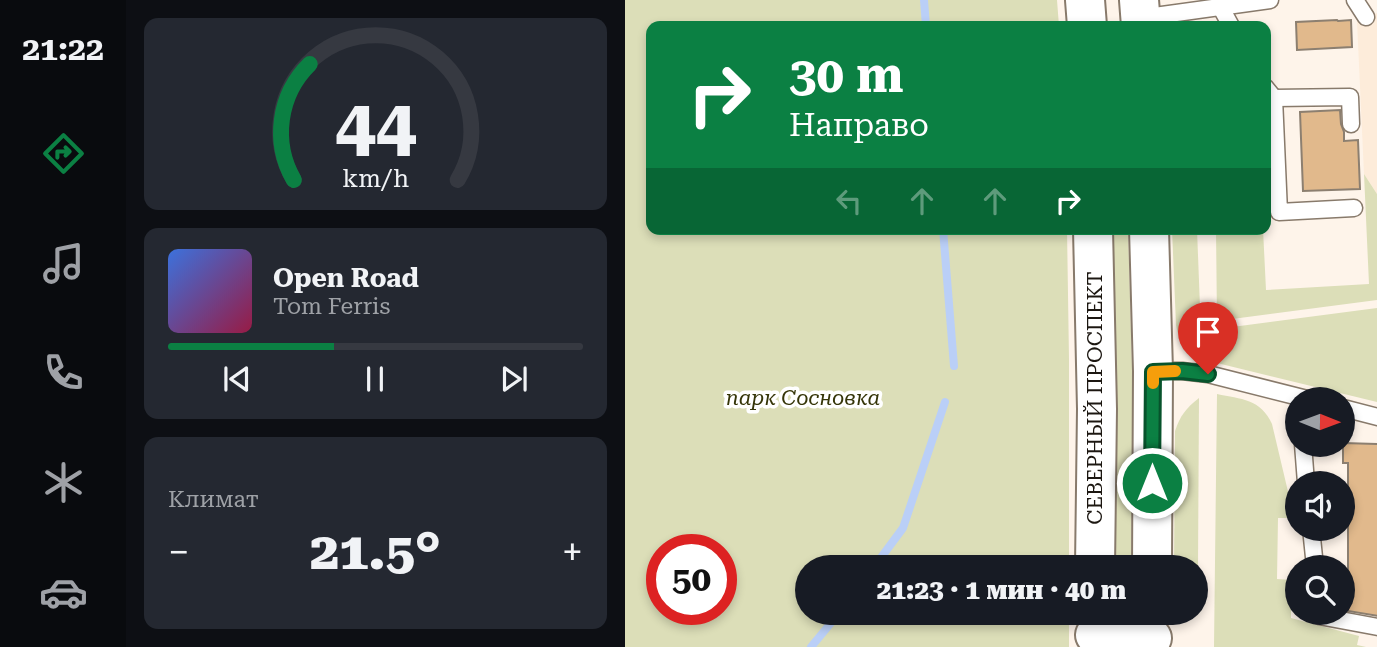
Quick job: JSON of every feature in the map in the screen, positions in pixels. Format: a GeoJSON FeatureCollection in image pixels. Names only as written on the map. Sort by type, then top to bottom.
{"type":"FeatureCollection","features":[{"type":"Feature","properties":{"kind":"main road"},"geometry":{"type":"LineString","coordinates":[[1085,0],[1087,21]]}},
{"type":"Feature","properties":{"kind":"main road","name":"СЕВЕРНЫЙ ПРОСПЕКТ"},"geometry":{"type":"LineString","coordinates":[[1093,235],[1097,408],[1095,555]]}},
{"type":"Feature","properties":{"kind":"main road"},"geometry":{"type":"LineString","coordinates":[[1149,235],[1153,372],[1152,555]]}},
{"type":"Feature","properties":{"kind":"main road"},"geometry":{"type":"LineString","coordinates":[[1095,632],[1152,632]]}},
{"type":"Feature","properties":{"kind":"lane"},"geometry":{"type":"LineString","coordinates":[[1140,15],[1270,0]]}},
{"type":"Feature","properties":{"kind":"lane"},"geometry":{"type":"LineString","coordinates":[[1355,0],[1366,17]]}},
{"type":"Feature","properties":{"kind":"lane"},"geometry":{"type":"LineString","coordinates":[[1220,6],[1228,21]]}},
{"type":"Feature","properties":{"kind":"lane"},"geometry":{"type":"LineString","coordinates":[[1271,93],[1350,97],[1351,124]]}},
{"type":"Feature","properties":{"kind":"lane"},"geometry":{"type":"LineString","coordinates":[[1271,106],[1279,212],[1354,208]]}},
{"type":"Feature","properties":{"kind":"lane"},"geometry":{"type":"LineString","coordinates":[[1153,372],[1208,374],[1285,394]]}},
{"type":"Feature","properties":{"kind":"lane"},"geometry":{"type":"LineString","coordinates":[[1355,411],[1377,417]]}},
{"type":"Feature","properties":{"kind":"lane"},"geometry":{"type":"LineString","coordinates":[[1355,623],[1377,627]]}},
{"type":"Feature","properties":{"kind":"shaded area"},"geometry":{"type":"Polygon","coordinates":[[[1377,13],[1377,194],[1364,174],[1357,21],[1377,13]]]}},
{"type":"Feature","properties":{"kind":"green space","name":"парк Сосновка"},"geometry":{"type":"Polygon","coordinates":[[[625,0],[1057,0],[1059,21],[646,21],[646,235],[1067,235],[1069,555],[795,555],[795,625],[1069,625],[1069,647],[625,647],[625,0]]]}},
{"type":"Feature","properties":{"kind":"green space"},"geometry":{"type":"Polygon","coordinates":[[[1364,174],[1377,194],[1377,300],[1217,321],[1216,235],[1263,235],[1266,290],[1369,284],[1364,174]]]}},
{"type":"Feature","properties":{"kind":"green space"},"geometry":{"type":"Polygon","coordinates":[[[1108,235],[1128,235],[1133,400],[1131,555],[1111,555],[1108,235]]]}},
{"type":"Feature","properties":{"kind":"green space"},"geometry":{"type":"Polygon","coordinates":[[[1172,235],[1197,235],[1202,360],[1184,346],[1176,325],[1172,235]]]}},
{"type":"Feature","properties":{"kind":"green space"},"geometry":{"type":"Polygon","coordinates":[[[1377,308],[1377,402],[1355,397],[1355,387],[1315,387],[1217,363],[1217,329],[1377,308]]]}},
{"type":"Feature","properties":{"kind":"green space"},"geometry":{"type":"Polygon","coordinates":[[[1217,394],[1256,405],[1272,424],[1285,479],[1285,518],[1278,518],[1277,579],[1285,580],[1285,625],[1317,625],[1359,636],[1357,645],[1366,647],[1214,647],[1217,394]]]}},
{"type":"Feature","properties":{"kind":"green space"},"geometry":{"type":"Polygon","coordinates":[[[1199,398],[1198,555],[1174,555],[1175,431],[1190,405],[1199,398]]]}},
{"type":"Feature","properties":{"kind":"building"},"geometry":{"type":"Polygon","coordinates":[[[1351,20],[1352,47],[1297,50],[1296,22],[1351,20]]]}},
{"type":"Feature","properties":{"kind":"building"},"geometry":{"type":"Polygon","coordinates":[[[1340,110],[1344,141],[1358,140],[1360,189],[1303,191],[1300,112],[1340,110]]]}},
{"type":"Feature","properties":{"kind":"building"},"geometry":{"type":"Polygon","coordinates":[[[1355,443],[1378,444],[1378,616],[1355,612],[1355,555],[1348,555],[1348,541],[1355,541],[1355,471],[1348,471],[1348,463],[1343,463],[1343,457],[1355,457],[1355,443]]]}},
{"type":"Feature","properties":{"kind":"waterway"},"geometry":{"type":"LineString","coordinates":[[924,0],[926,21]]}},
{"type":"Feature","properties":{"kind":"waterway"},"geometry":{"type":"LineString","coordinates":[[943,235],[954,366]]}},
{"type":"Feature","properties":{"kind":"waterway"},"geometry":{"type":"LineString","coordinates":[[883,555],[903,528],[945,402]]}},
{"type":"Feature","properties":{"kind":"waterway"},"geometry":{"type":"LineString","coordinates":[[811,647],[829,625]]}},
{"type":"Feature","properties":{"kind":"slow traffic"},"geometry":{"type":"LineString","coordinates":[[1153,383],[1153,372],[1175,371]]}},
{"type":"Feature","properties":{"kind":"route"},"geometry":{"type":"LineString","coordinates":[[1152,483],[1153,372],[1208,374]]}}]}
